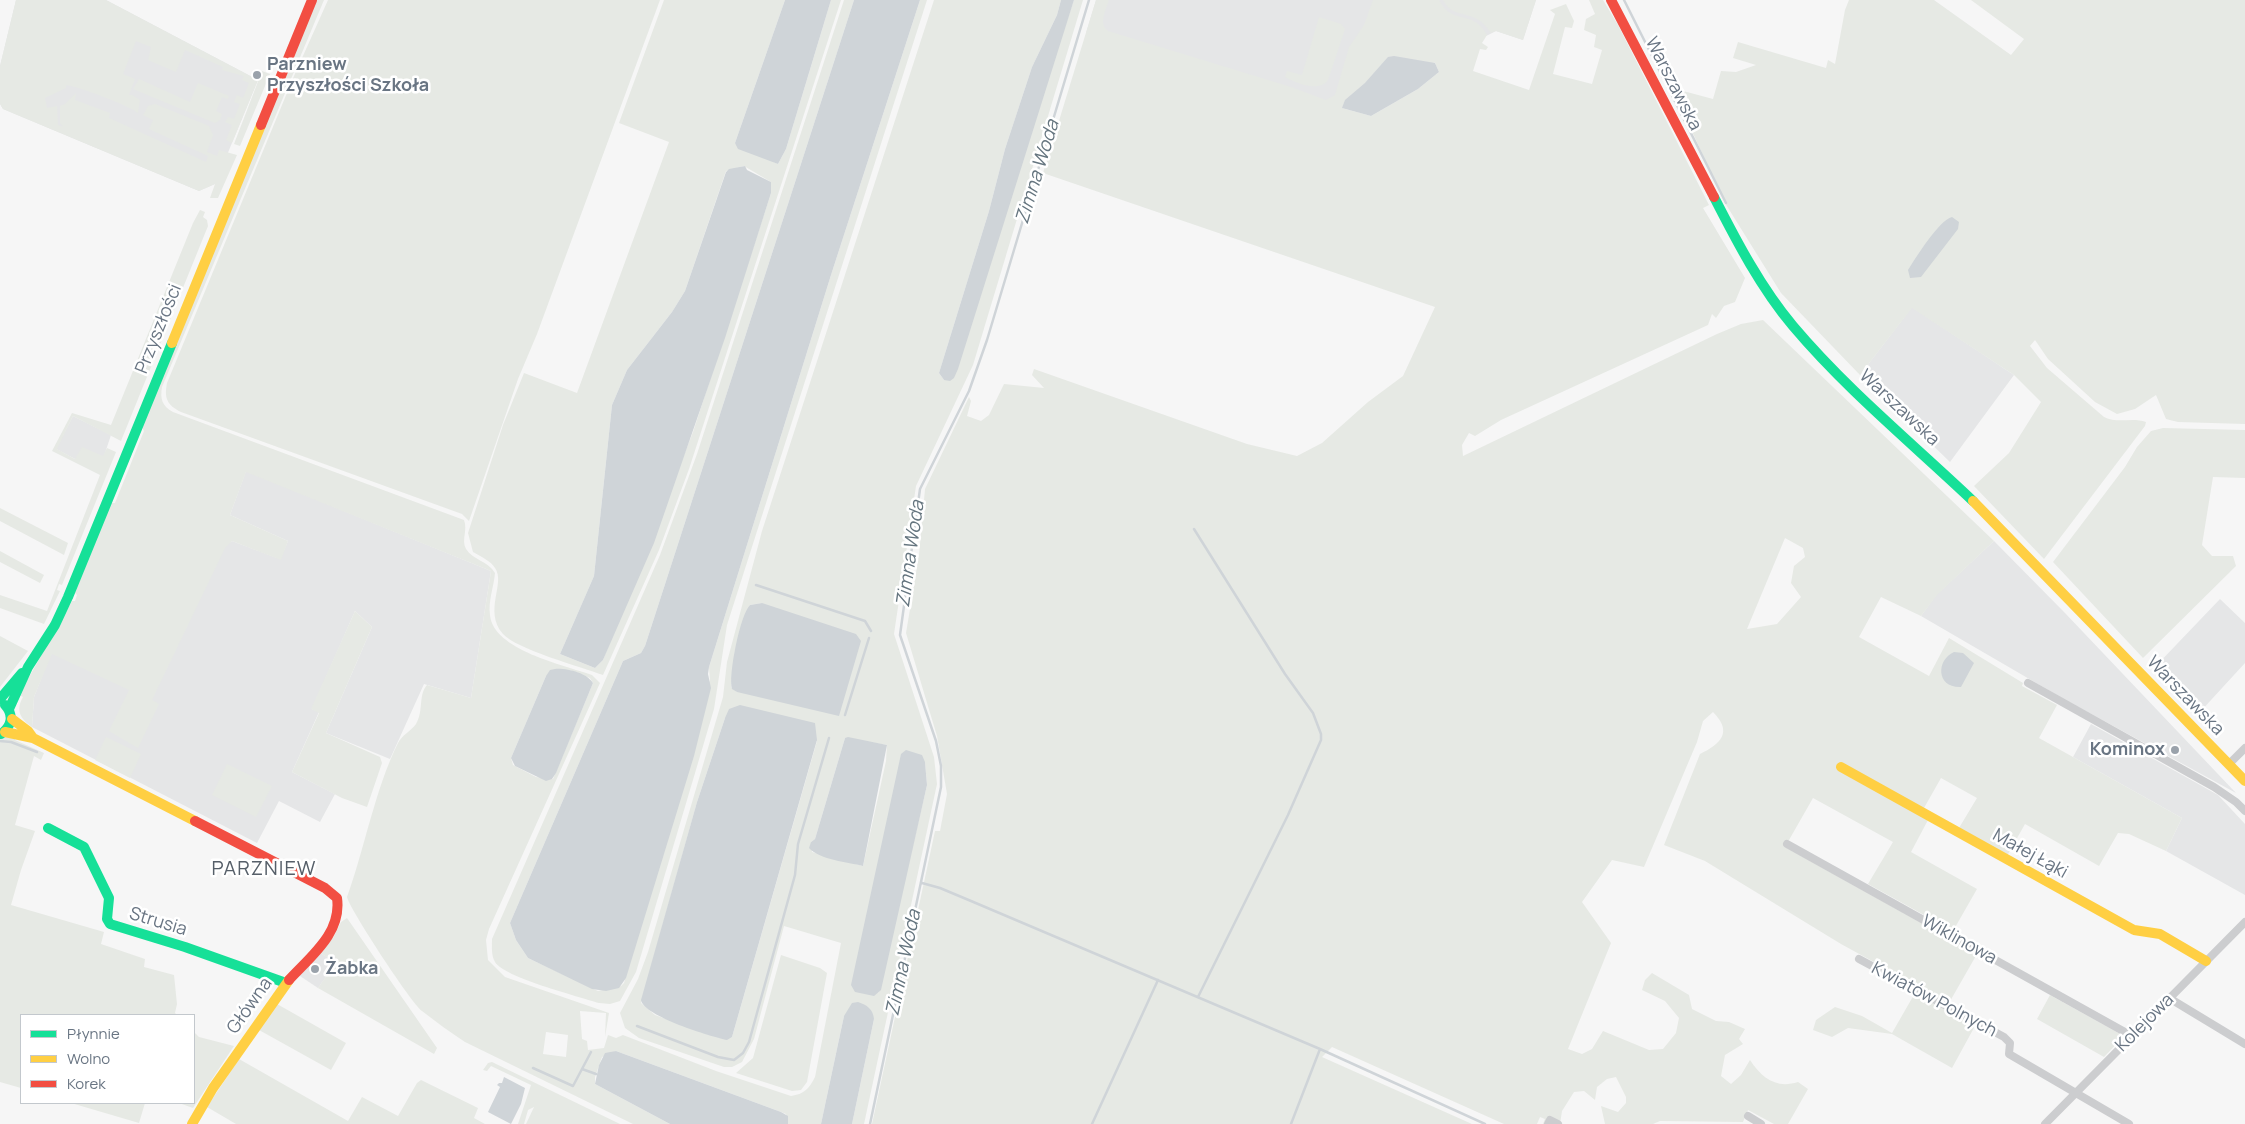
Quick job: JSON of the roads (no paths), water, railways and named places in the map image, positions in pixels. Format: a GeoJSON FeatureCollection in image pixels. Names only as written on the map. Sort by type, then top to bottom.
{"type":"FeatureCollection","features":[{"type":"Feature","properties":{"kind":"street","name":"Przyszłości"},"geometry":{"type":"LineString","coordinates":[[0,700],[28,667],[55,625],[68,597],[312,0]]}},
{"type":"Feature","properties":{"kind":"street","name":"Warszawska"},"geometry":{"type":"LineString","coordinates":[[1611,0],[1746,259],[1788,319],[1851,386],[1993,520],[2245,782]]}},
{"type":"Feature","properties":{"kind":"street","name":"Przyszłości"},"geometry":{"type":"LineString","coordinates":[[2,733],[28,667]]}},
{"type":"Feature","properties":{"kind":"street"},"geometry":{"type":"LineString","coordinates":[[2028,683],[2219,791],[2245,811]]}},
{"type":"Feature","properties":{"kind":"street"},"geometry":{"type":"LineString","coordinates":[[0,700],[10,714],[33,738]]}},
{"type":"Feature","properties":{"kind":"street"},"geometry":{"type":"LineString","coordinates":[[2,733],[33,738]]}},
{"type":"Feature","properties":{"kind":"street","name":"Główna"},"geometry":{"type":"LineString","coordinates":[[33,738],[329,890],[337,898],[339,912],[328,938],[286,983],[213,1088],[192,1124]]}},
{"type":"Feature","properties":{"kind":"street"},"geometry":{"type":"LineString","coordinates":[[2228,764],[2245,748]]}},
{"type":"Feature","properties":{"kind":"street","name":"Małej Łąki"},"geometry":{"type":"LineString","coordinates":[[1841,767],[2134,930],[2160,934],[2206,961]]}},
{"type":"Feature","properties":{"kind":"street","name":"Strusia"},"geometry":{"type":"LineString","coordinates":[[48,828],[84,847],[109,898],[107,919],[110,924],[286,983]]}},
{"type":"Feature","properties":{"kind":"street","name":"Wiklinowa"},"geometry":{"type":"LineString","coordinates":[[1787,844],[2132,1036]]}},
{"type":"Feature","properties":{"kind":"street","name":"Kolejowa"},"geometry":{"type":"LineString","coordinates":[[2044,1124],[2245,922]]}},
{"type":"Feature","properties":{"kind":"street","name":"Kwiatów Polnych"},"geometry":{"type":"LineString","coordinates":[[1858,960],[2004,1037],[2010,1043],[2008,1054],[2075,1093]]}},
{"type":"Feature","properties":{"kind":"street"},"geometry":{"type":"LineString","coordinates":[[2169,998],[2245,1044]]}},
{"type":"Feature","properties":{"kind":"street"},"geometry":{"type":"LineString","coordinates":[[2075,1093],[2129,1124]]}},
{"type":"Feature","properties":{"kind":"street"},"geometry":{"type":"LineString","coordinates":[[1748,1116],[1761,1124]]}},
{"type":"Feature","properties":{"kind":"street"},"geometry":{"type":"LineString","coordinates":[[1548,1124],[1550,1120],[1558,1124]]}},
{"type":"Feature","properties":{"kind":"waterway","name":"Zimna Woda"},"geometry":{"type":"LineString","coordinates":[[870,1124],[941,787],[941,766],[936,741],[900,635],[920,489],[969,391],[987,340],[1089,0]]}},
{"type":"Feature","properties":{"kind":"waterway"},"geometry":{"type":"LineString","coordinates":[[1624,0],[1726,203]]}},
{"type":"Feature","properties":{"kind":"waterway"},"geometry":{"type":"LineString","coordinates":[[1194,529],[1285,674],[1313,713],[1321,734],[1321,740],[1288,815],[1198,997]]}},
{"type":"Feature","properties":{"kind":"waterway"},"geometry":{"type":"LineString","coordinates":[[756,585],[865,621],[871,631]]}},
{"type":"Feature","properties":{"kind":"waterway"},"geometry":{"type":"LineString","coordinates":[[845,715],[869,638]]}},
{"type":"Feature","properties":{"kind":"waterway"},"geometry":{"type":"LineString","coordinates":[[637,1026],[718,1057],[734,1060],[743,1053],[749,1042],[795,875],[798,844],[829,738]]}},
{"type":"Feature","properties":{"kind":"waterway"},"geometry":{"type":"LineString","coordinates":[[0,741],[11,742],[37,752]]}},
{"type":"Feature","properties":{"kind":"waterway"},"geometry":{"type":"LineString","coordinates":[[922,883],[940,888],[1320,1049],[1485,1124]]}},
{"type":"Feature","properties":{"kind":"waterway"},"geometry":{"type":"LineString","coordinates":[[1092,1124],[1158,980]]}},
{"type":"Feature","properties":{"kind":"waterway"},"geometry":{"type":"LineString","coordinates":[[1291,1124],[1320,1049]]}},
{"type":"Feature","properties":{"kind":"waterway"},"geometry":{"type":"LineString","coordinates":[[533,1068],[573,1086],[591,1052]]}},
{"type":"Feature","properties":{"kind":"waterway"},"geometry":{"type":"LineString","coordinates":[[582,1069],[596,1074]]}},
{"type":"Feature","properties":{"kind":"place","name":"Parzniew Przyszłości Szkoła"},"geometry":{"type":"Point","coordinates":[257,75]}},
{"type":"Feature","properties":{"kind":"place","name":"Kominox"},"geometry":{"type":"Point","coordinates":[2175,750]}},
{"type":"Feature","properties":{"kind":"place","name":"Żabka"},"geometry":{"type":"Point","coordinates":[315,969]}},
{"type":"Feature","properties":{"kind":"district","name":"PARZNIEW"},"geometry":{"type":"Point","coordinates":[264,869]}}]}
